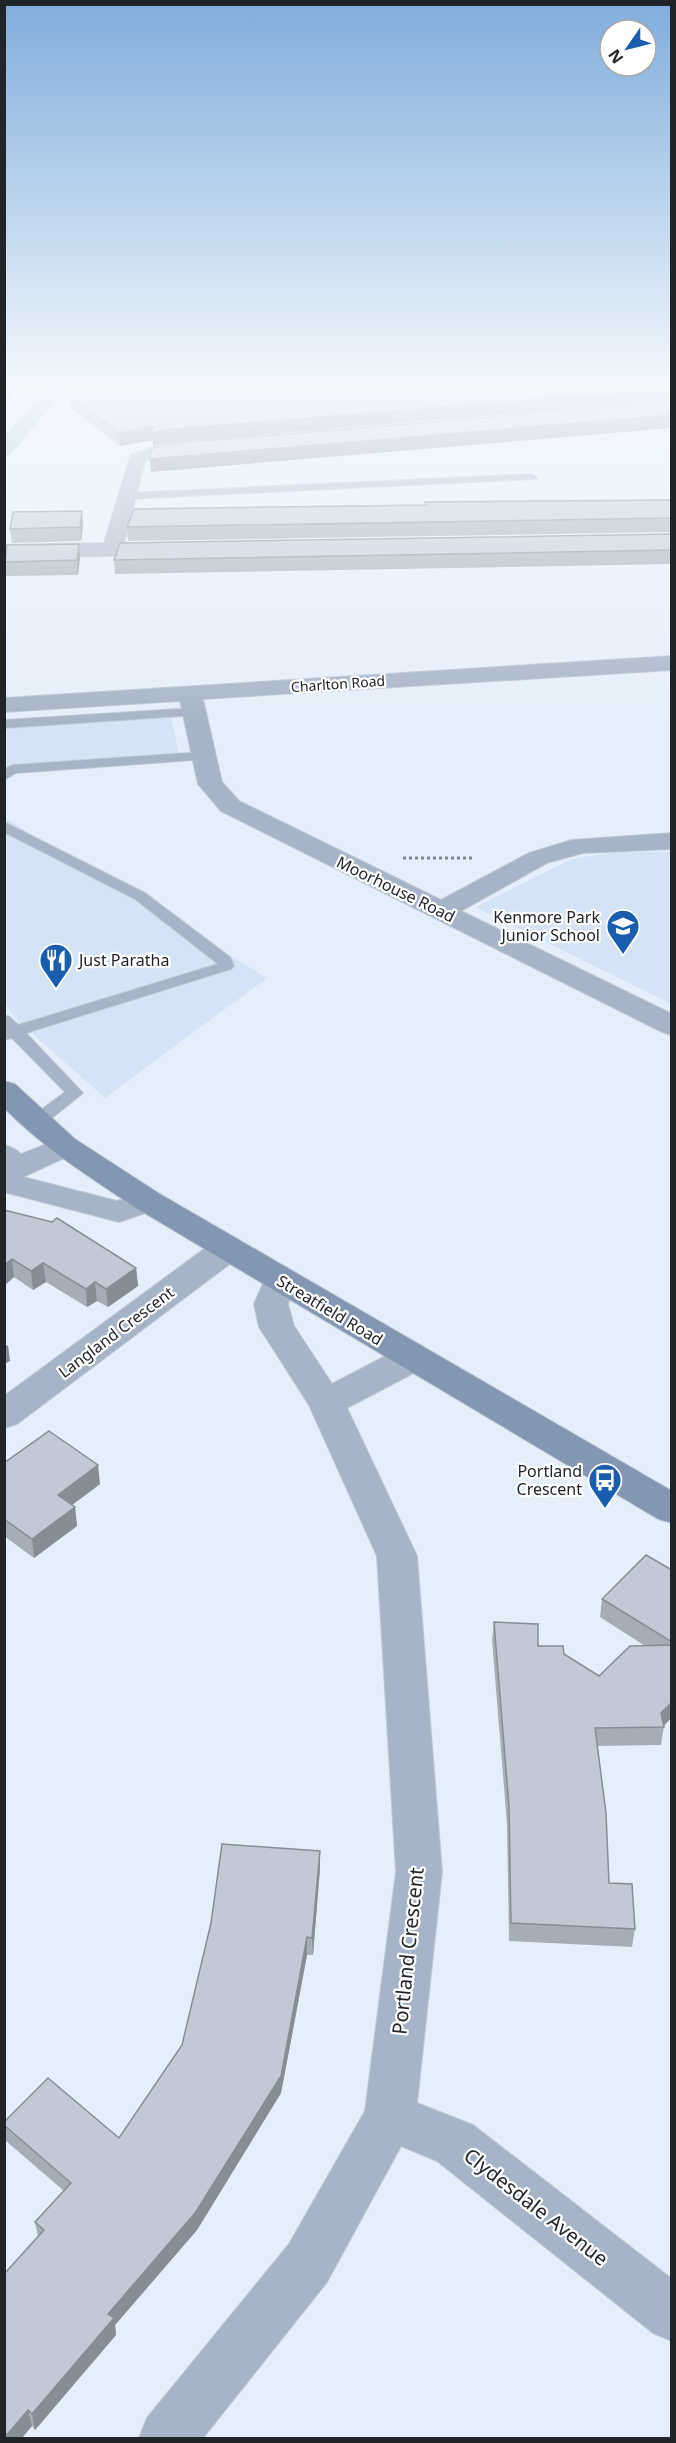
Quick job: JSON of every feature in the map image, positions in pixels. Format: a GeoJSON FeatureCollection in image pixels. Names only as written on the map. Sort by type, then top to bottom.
{"type":"FeatureCollection","features":[{"type":"Feature","properties":{"kind":"street"},"geometry":{"type":"LineString","coordinates":[[112,550],[128,500]]}},
{"type":"Feature","properties":{"kind":"street"},"geometry":{"type":"LineString","coordinates":[[4,551],[184,548]]}},
{"type":"Feature","properties":{"kind":"street","name":"Charlton Road"},"geometry":{"type":"LineString","coordinates":[[4,705],[64,710],[192,703],[672,663]]}},
{"type":"Feature","properties":{"kind":"street","name":"Moorhouse Road"},"geometry":{"type":"LineString","coordinates":[[192,703],[210,784],[231,806],[672,1026]]}},
{"type":"Feature","properties":{"kind":"street"},"geometry":{"type":"LineString","coordinates":[[441,911],[538,858],[581,845],[672,841]]}},
{"type":"Feature","properties":{"kind":"street","name":"Streatfield Road"},"geometry":{"type":"LineString","coordinates":[[4,1090],[64,1146],[148,1201],[672,1509]]}},
{"type":"Feature","properties":{"kind":"street"},"geometry":{"type":"LineString","coordinates":[[9,1168],[64,1146]]}},
{"type":"Feature","properties":{"kind":"street"},"geometry":{"type":"LineString","coordinates":[[9,1168],[119,1212],[148,1201]]}},
{"type":"Feature","properties":{"kind":"street","name":"Langland Crescent"},"geometry":{"type":"LineString","coordinates":[[4,1415],[227,1249]]}},
{"type":"Feature","properties":{"kind":"street","name":"Portland Crescent"},"geometry":{"type":"LineString","coordinates":[[167,2439],[308,2263],[390,2117],[419,1872],[398,1556],[326,1403],[277,1327],[271,1304],[280,1280]]}},
{"type":"Feature","properties":{"kind":"street"},"geometry":{"type":"LineString","coordinates":[[326,1403],[412,1358]]}},
{"type":"Feature","properties":{"kind":"street","name":"Clydesdale Avenue"},"geometry":{"type":"LineString","coordinates":[[390,2117],[454,2143],[672,2314]]}},
{"type":"Feature","properties":{"kind":"lane"},"geometry":{"type":"LineString","coordinates":[[4,724],[64,710]]}},
{"type":"Feature","properties":{"kind":"lane"},"geometry":{"type":"LineString","coordinates":[[4,776],[13,769],[203,756]]}},
{"type":"Feature","properties":{"kind":"lane"},"geometry":{"type":"LineString","coordinates":[[4,826],[140,896],[225,960],[226,966],[8,1029]]}},
{"type":"Feature","properties":{"kind":"lane"},"geometry":{"type":"LineString","coordinates":[[8,1029],[75,1093],[36,1122]]}},
{"type":"Feature","properties":{"kind":"path"},"geometry":{"type":"LineString","coordinates":[[334,859],[538,858]]}},
{"type":"Feature","properties":{"kind":"shaded area"},"geometry":{"type":"Polygon","coordinates":[[[170,712],[180,759],[14,771],[5,782],[5,728],[170,712]]]}},
{"type":"Feature","properties":{"kind":"shaded area"},"geometry":{"type":"Polygon","coordinates":[[[5,818],[267,978],[105,1098],[17,1020],[5,1004],[5,818]]]}},
{"type":"Feature","properties":{"kind":"shaded area","name":"Kenmore Park Junior School"},"geometry":{"type":"Polygon","coordinates":[[[616,852],[671,852],[671,1004],[476,907],[571,859],[616,852]]]}},
{"type":"Feature","properties":{"kind":"building"},"geometry":{"type":"Polygon","coordinates":[[[672,500],[672,518],[127,527],[134,509],[426,505],[425,502],[672,500]]]}},
{"type":"Feature","properties":{"kind":"building"},"geometry":{"type":"Polygon","coordinates":[[[82,511],[80,527],[10,529],[13,512],[82,511]]]}},
{"type":"Feature","properties":{"kind":"building"},"geometry":{"type":"Polygon","coordinates":[[[672,534],[672,550],[114,560],[120,543],[672,534]]]}},
{"type":"Feature","properties":{"kind":"building"},"geometry":{"type":"Polygon","coordinates":[[[79,544],[77,560],[5,562],[7,545],[79,544]]]}},
{"type":"Feature","properties":{"kind":"building"},"geometry":{"type":"Polygon","coordinates":[[[4,1210],[52,1222],[57,1218],[136,1268],[106,1289],[95,1282],[86,1289],[43,1263],[31,1271],[12,1259],[4,1265],[4,1210]]]}},
{"type":"Feature","properties":{"kind":"building"},"geometry":{"type":"Polygon","coordinates":[[[49,1431],[98,1465],[58,1495],[75,1507],[32,1539],[4,1519],[4,1463],[49,1431]]]}},
{"type":"Feature","properties":{"kind":"building"},"geometry":{"type":"Polygon","coordinates":[[[646,1555],[672,1570],[672,1642],[602,1599],[646,1555]]]}},
{"type":"Feature","properties":{"kind":"building"},"geometry":{"type":"Polygon","coordinates":[[[494,1622],[538,1624],[538,1646],[563,1646],[564,1654],[599,1676],[630,1646],[672,1645],[672,1702],[661,1713],[664,1727],[595,1728],[606,1813],[609,1883],[632,1884],[635,1929],[511,1923],[509,1806],[494,1622]]]}},
{"type":"Feature","properties":{"kind":"building"},"geometry":{"type":"Polygon","coordinates":[[[222,1844],[320,1851],[312,1938],[307,1937],[281,2076],[195,2213],[108,2314],[114,2318],[32,2414],[28,2410],[4,2438],[4,2274],[44,2230],[35,2222],[71,2183],[4,2125],[4,2122],[48,2078],[119,2138],[182,2045],[211,1923],[222,1844]]]}},
{"type":"Feature","properties":{"kind":"place","name":"Kenmore Park Junior School"},"geometry":{"type":"Point","coordinates":[623,955]}},
{"type":"Feature","properties":{"kind":"place","name":"Just Paratha"},"geometry":{"type":"Point","coordinates":[56,989]}},
{"type":"Feature","properties":{"kind":"place","name":"Portland Crescent"},"geometry":{"type":"Point","coordinates":[605,1509]}}]}
